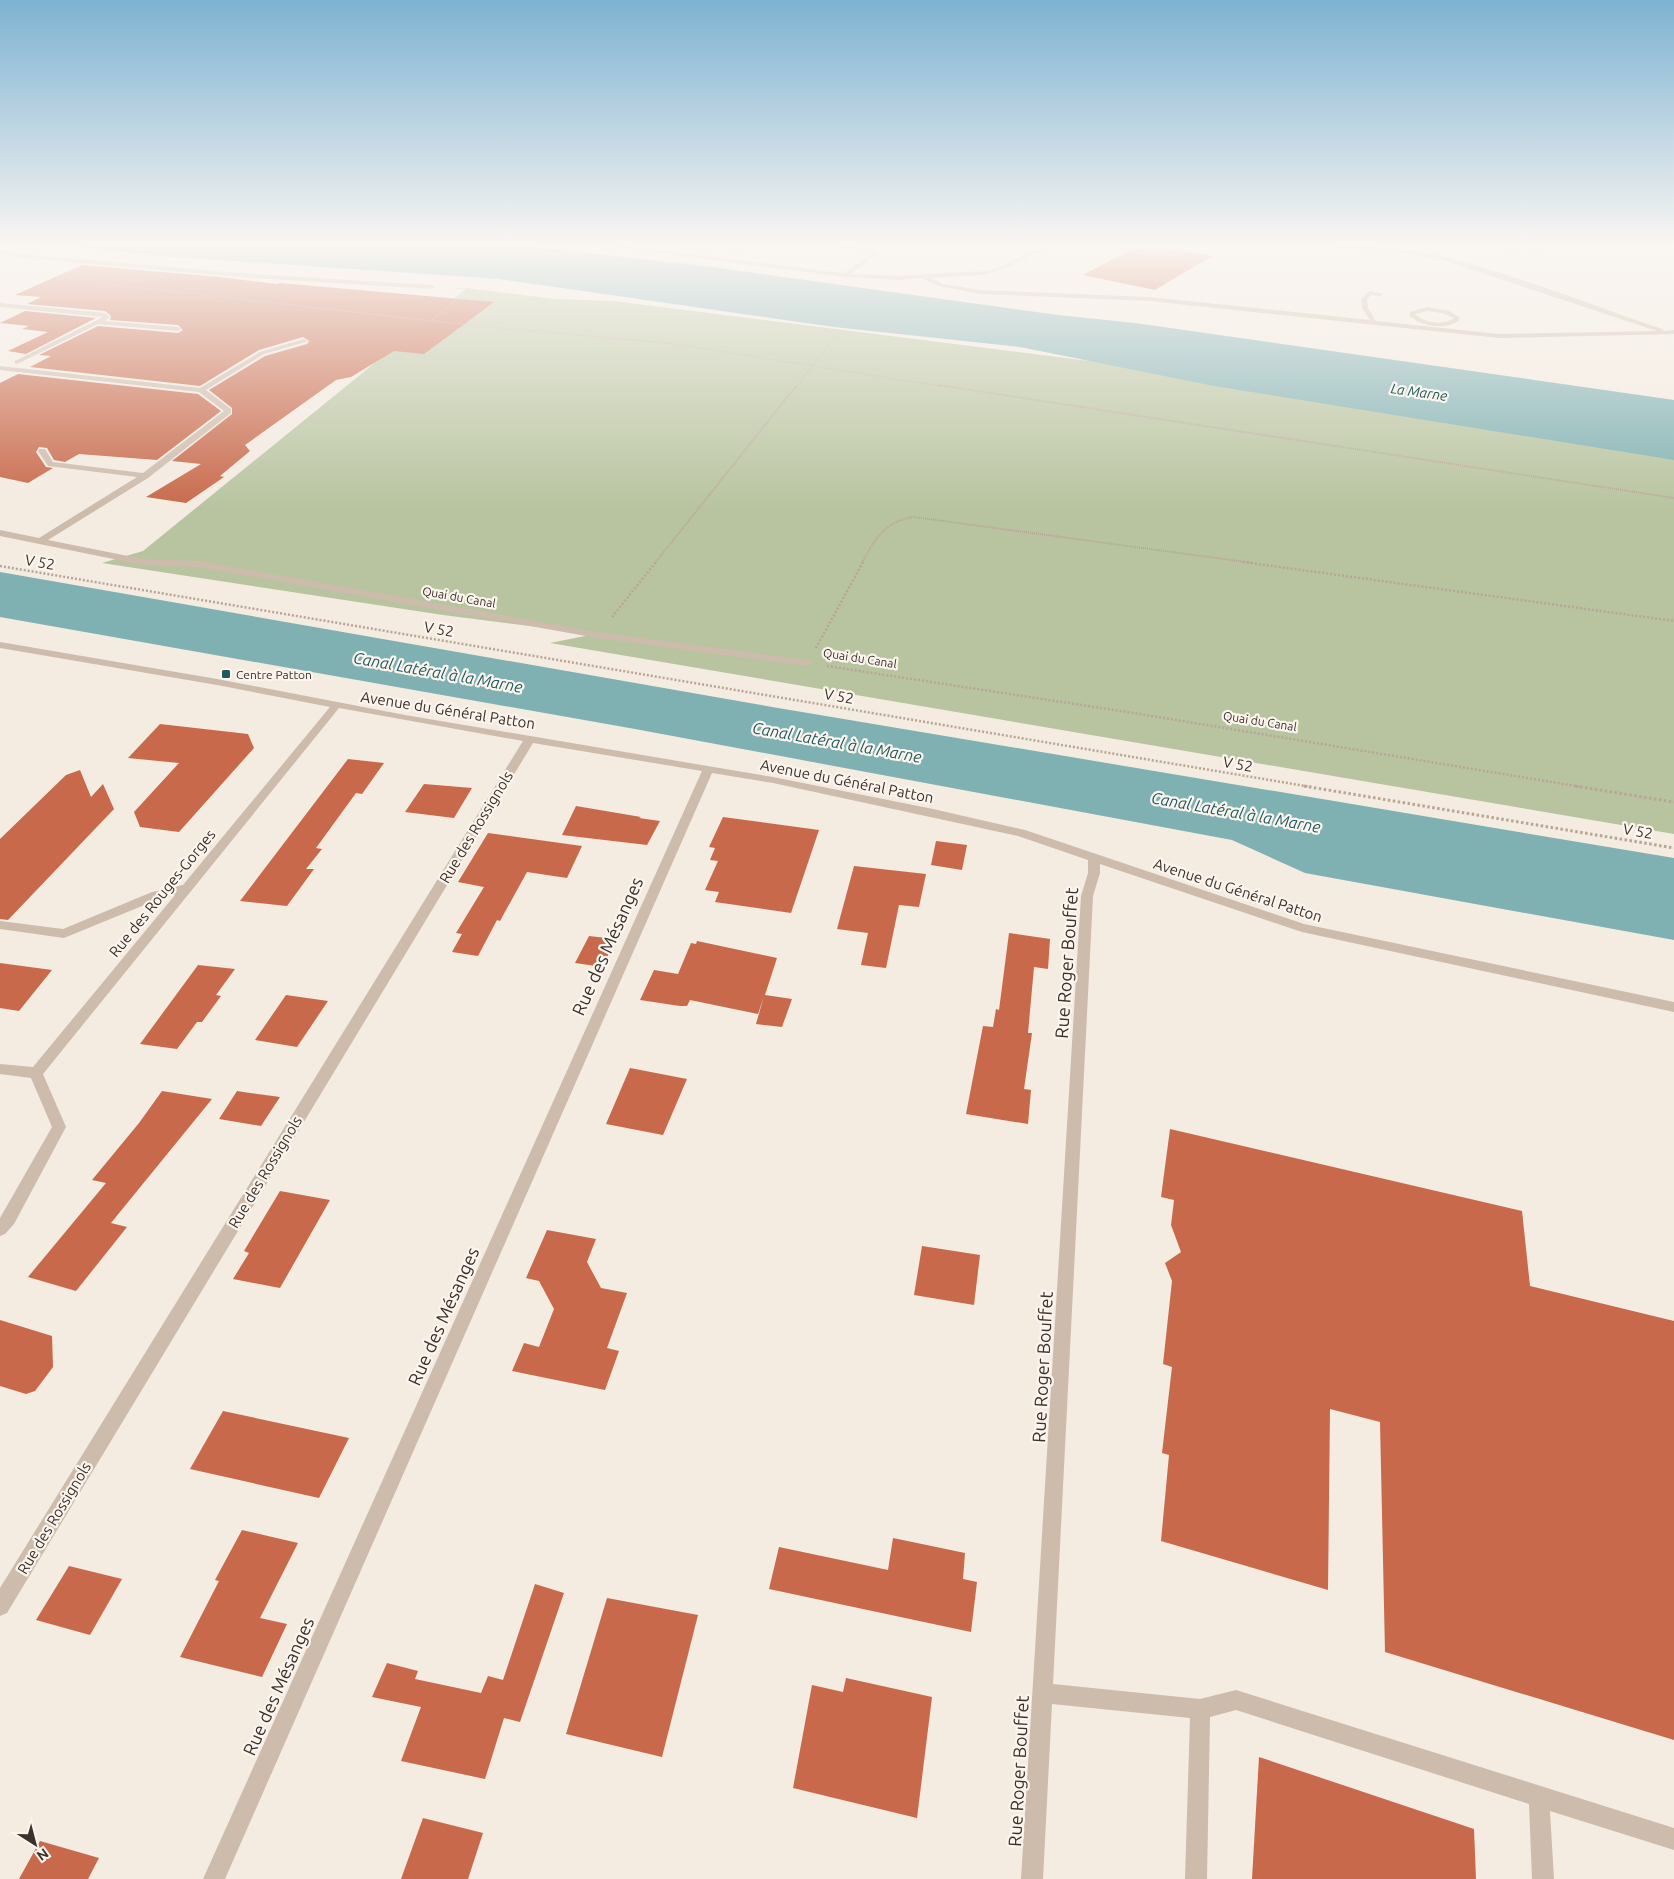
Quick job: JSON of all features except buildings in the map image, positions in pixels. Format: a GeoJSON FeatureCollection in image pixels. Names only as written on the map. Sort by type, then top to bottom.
{"type":"FeatureCollection","features":[{"type":"Feature","properties":{"kind":"street"},"geometry":{"type":"LineString","coordinates":[[17,362],[75,334]]}},
{"type":"Feature","properties":{"kind":"street"},"geometry":{"type":"LineString","coordinates":[[1476,334],[1499,336],[1647,334]]}},
{"type":"Feature","properties":{"kind":"street"},"geometry":{"type":"LineString","coordinates":[[200,390],[262,353],[304,341]]}},
{"type":"Feature","properties":{"kind":"street"},"geometry":{"type":"LineString","coordinates":[[0,368],[200,390],[228,411],[145,476],[42,540]]}},
{"type":"Feature","properties":{"kind":"street"},"geometry":{"type":"LineString","coordinates":[[42,450],[51,464],[145,476]]}},
{"type":"Feature","properties":{"kind":"street","name":"Quai du Canal"},"geometry":{"type":"LineString","coordinates":[[0,533],[42,540],[142,562],[199,564],[597,635],[808,663]]}},
{"type":"Feature","properties":{"kind":"street"},"geometry":{"type":"LineString","coordinates":[[0,655],[5,646]]}},
{"type":"Feature","properties":{"kind":"street","name":"Avenue du Général Patton"},"geometry":{"type":"LineString","coordinates":[[5,646],[217,682],[336,706],[783,782],[986,825],[1021,833],[1302,928],[1674,1007]]}},
{"type":"Feature","properties":{"kind":"street","name":"Rue des Rouges-Gorges"},"geometry":{"type":"LineString","coordinates":[[36,1073],[336,706]]}},
{"type":"Feature","properties":{"kind":"street","name":"Rue des Rossignols"},"geometry":{"type":"LineString","coordinates":[[0,1606],[530,738]]}},
{"type":"Feature","properties":{"kind":"street","name":"Rue des Mésanges"},"geometry":{"type":"LineString","coordinates":[[214,1879],[708,769]]}},
{"type":"Feature","properties":{"kind":"street","name":"Rue Roger Bouffet"},"geometry":{"type":"LineString","coordinates":[[1032,1879],[1087,896],[1094,873],[1094,858]]}},
{"type":"Feature","properties":{"kind":"street"},"geometry":{"type":"LineString","coordinates":[[0,925],[64,934],[156,894],[185,890]]}},
{"type":"Feature","properties":{"kind":"street"},"geometry":{"type":"LineString","coordinates":[[0,1069],[36,1073],[59,1128],[9,1219],[0,1229]]}},
{"type":"Feature","properties":{"kind":"street"},"geometry":{"type":"LineString","coordinates":[[1043,1693],[1200,1709],[1236,1700],[1674,1839]]}},
{"type":"Feature","properties":{"kind":"street"},"geometry":{"type":"LineString","coordinates":[[1196,1879],[1200,1709]]}},
{"type":"Feature","properties":{"kind":"street"},"geometry":{"type":"LineString","coordinates":[[1538,1797],[1542,1879]]}},
{"type":"Feature","properties":{"kind":"path"},"geometry":{"type":"LineString","coordinates":[[579,334],[667,343],[1674,498]]}},
{"type":"Feature","properties":{"kind":"path"},"geometry":{"type":"LineString","coordinates":[[597,635],[838,334]]}},
{"type":"Feature","properties":{"kind":"path"},"geometry":{"type":"LineString","coordinates":[[808,663],[875,539],[890,524],[903,518],[914,517],[1674,620]]}},
{"type":"Feature","properties":{"kind":"path","name":"V 52"},"geometry":{"type":"LineString","coordinates":[[0,566],[1674,848]]}},
{"type":"Feature","properties":{"kind":"path","name":"Quai du Canal"},"geometry":{"type":"LineString","coordinates":[[808,663],[1140,714],[1674,802]]}},
{"type":"Feature","properties":{"kind":"green space"},"geometry":{"type":"Polygon","coordinates":[[[411,334],[872,334],[1113,364],[1674,455],[1674,834],[550,643],[595,634],[443,615],[102,563],[143,551],[411,334]]]}},
{"type":"Feature","properties":{"kind":"water","name":"La Marne"},"geometry":{"type":"Polygon","coordinates":[[[896,334],[1210,334],[1674,400],[1674,460],[1214,386],[1020,347],[896,334]]]}},
{"type":"Feature","properties":{"kind":"water","name":"Canal Latéral à la Marne"},"geometry":{"type":"Polygon","coordinates":[[[0,572],[778,708],[1674,858],[1674,940],[1305,873],[1232,840],[635,729],[0,617],[0,572]]]}},
{"type":"Feature","properties":{"kind":"place","name":"Centre Patton"},"geometry":{"type":"Point","coordinates":[226,674]}}]}
